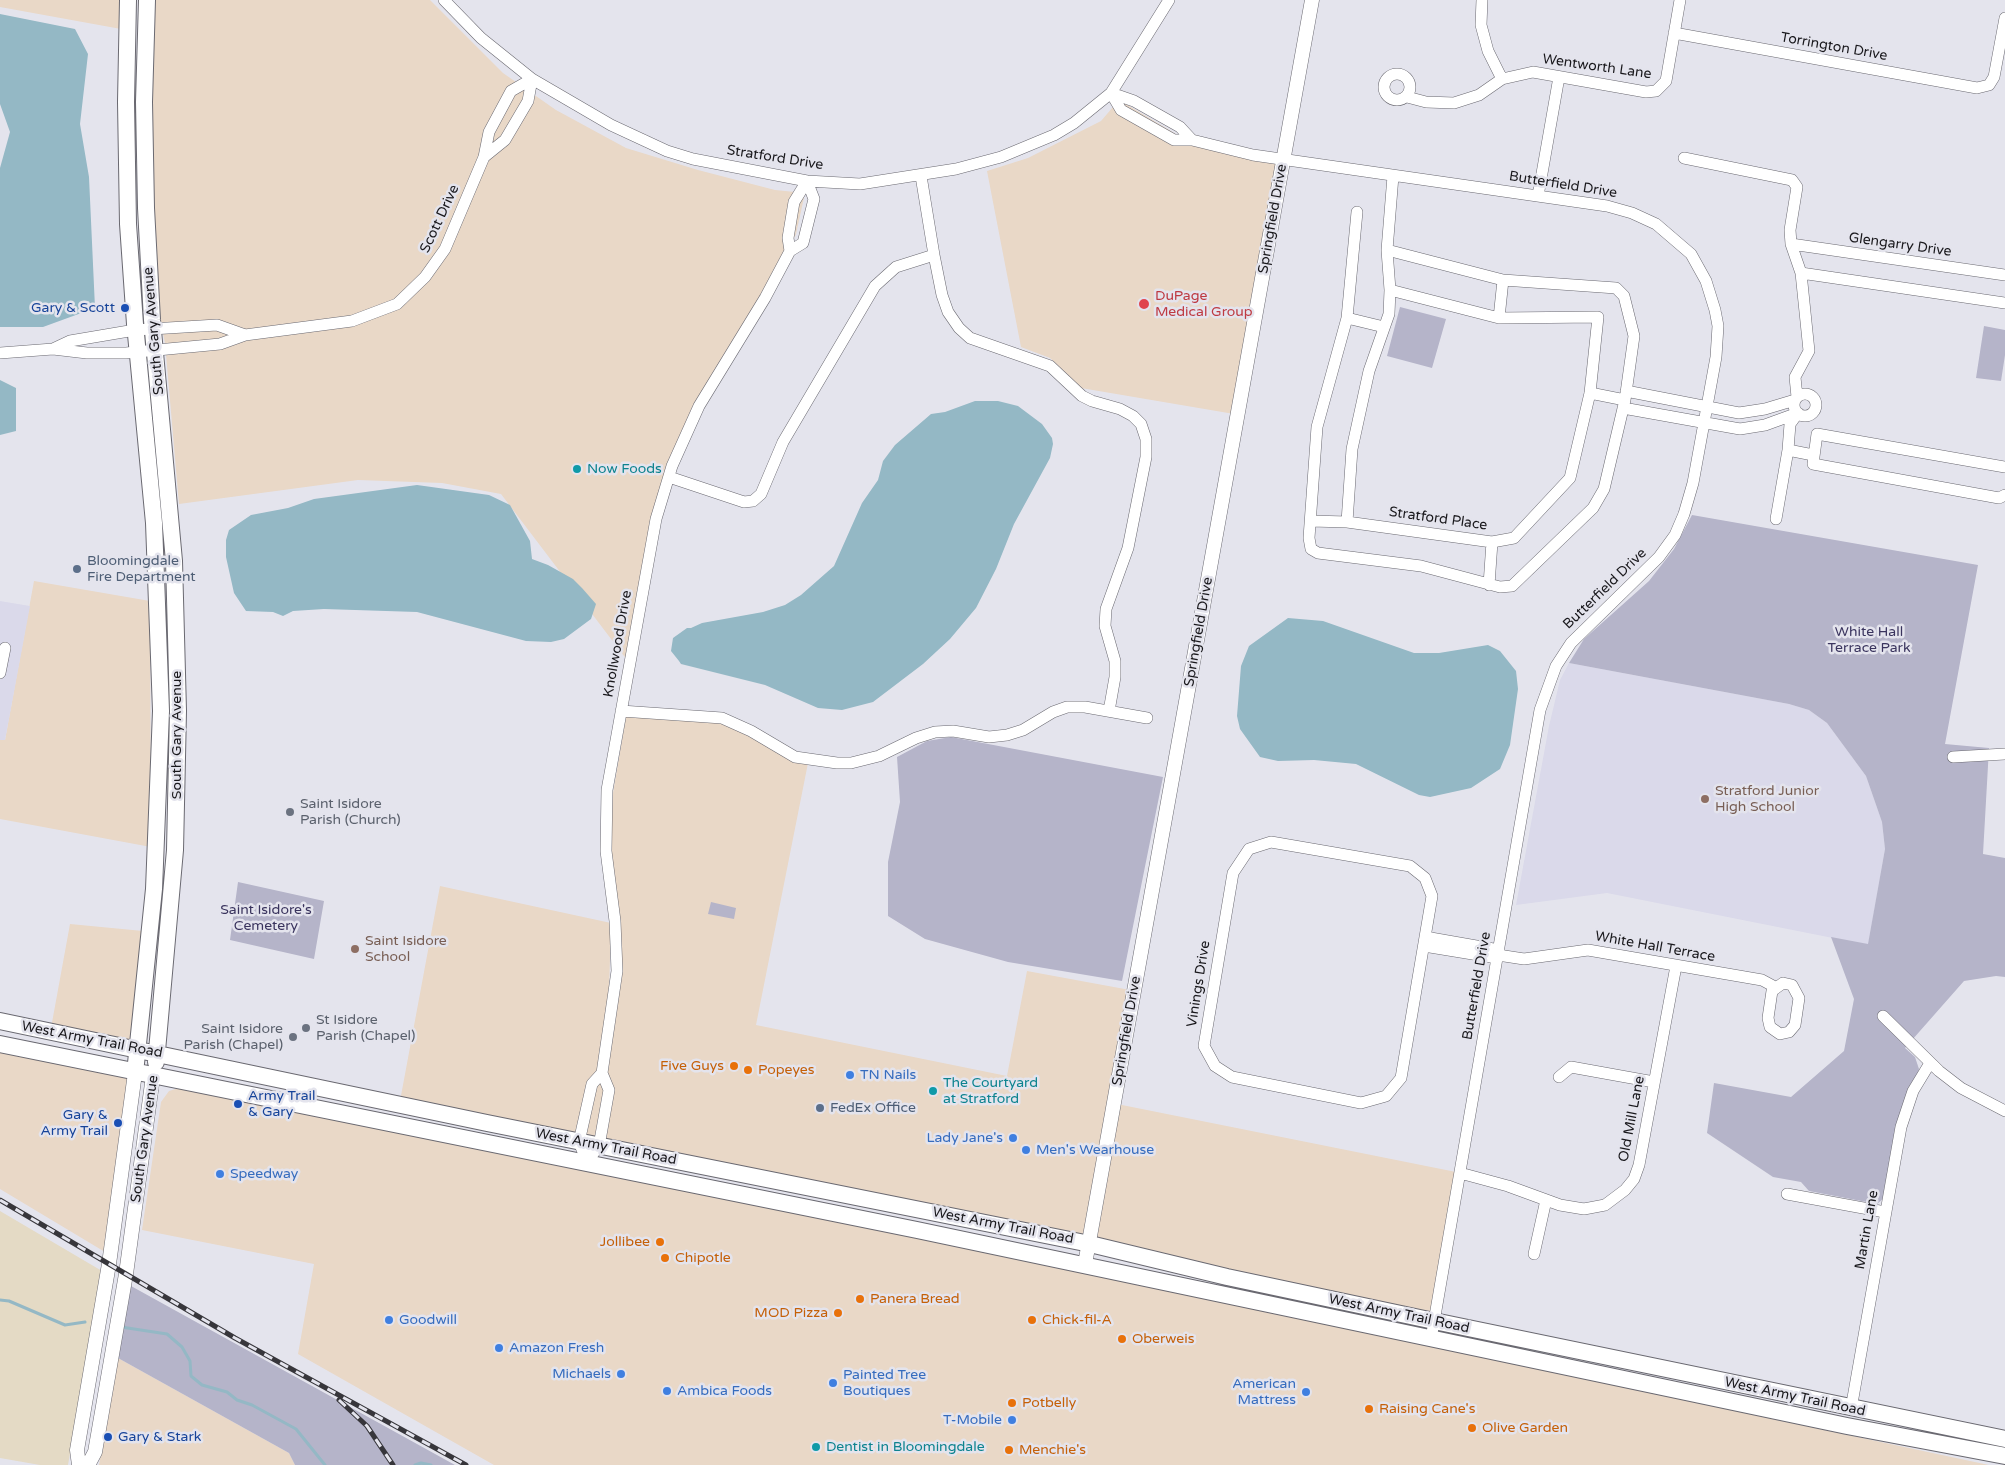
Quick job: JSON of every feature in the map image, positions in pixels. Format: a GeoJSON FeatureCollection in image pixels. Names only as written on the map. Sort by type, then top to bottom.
{"type":"FeatureCollection","features":[{"type":"Feature","properties":{"kind":"main road","name":"South Gary Avenue"},"geometry":{"type":"LineString","coordinates":[[128,0],[126,174],[135,330],[157,581],[161,711],[152,918],[135,1073]]}},
{"type":"Feature","properties":{"kind":"main road","name":"South Gary Avenue"},"geometry":{"type":"LineString","coordinates":[[146,0],[144,142],[153,329],[175,580],[178,711],[177,806],[172,894],[157,1053],[153,1076]]}},
{"type":"Feature","properties":{"kind":"main road"},"geometry":{"type":"LineString","coordinates":[[157,581],[175,580]]}},
{"type":"Feature","properties":{"kind":"main road","name":"West Army Trail Road"},"geometry":{"type":"LineString","coordinates":[[0,1021],[598,1146],[1090,1244],[1434,1322],[2005,1439]]}},
{"type":"Feature","properties":{"kind":"main road","name":"West Army Trail Road"},"geometry":{"type":"LineString","coordinates":[[0,1044],[135,1073],[587,1162],[1085,1264],[1431,1339],[1848,1426],[2005,1456]]}},
{"type":"Feature","properties":{"kind":"main road"},"geometry":{"type":"LineString","coordinates":[[1649,1384],[1653,1367]]}},
{"type":"Feature","properties":{"kind":"main road"},"geometry":{"type":"LineString","coordinates":[[1848,1426],[1870,1412]]}},
{"type":"Feature","properties":{"kind":"street","name":"Stratford Drive"},"geometry":{"type":"LineString","coordinates":[[444,0],[481,38],[532,79],[611,125],[667,151],[692,160],[808,181],[860,184],[921,176],[956,169],[1001,156],[1054,135],[1074,123],[1111,94],[1169,0]]}},
{"type":"Feature","properties":{"kind":"street","name":"Springfield Drive"},"geometry":{"type":"LineString","coordinates":[[1085,1264],[1312,0]]}},
{"type":"Feature","properties":{"kind":"street"},"geometry":{"type":"LineString","coordinates":[[1407,97],[1426,102],[1454,103],[1479,95],[1502,79],[1488,51],[1482,26],[1482,0]]}},
{"type":"Feature","properties":{"kind":"street"},"geometry":{"type":"LineString","coordinates":[[1674,33],[1680,0]]}},
{"type":"Feature","properties":{"kind":"street","name":"Torrington Drive"},"geometry":{"type":"LineString","coordinates":[[1674,33],[1977,88],[1989,85],[1995,75],[2005,18]]}},
{"type":"Feature","properties":{"kind":"street","name":"Wentworth Lane"},"geometry":{"type":"LineString","coordinates":[[1502,79],[1533,72],[1646,92],[1659,89],[1666,81],[1674,33]]}},
{"type":"Feature","properties":{"kind":"street"},"geometry":{"type":"LineString","coordinates":[[1538,196],[1560,78]]}},
{"type":"Feature","properties":{"kind":"street","name":"Scott Drive"},"geometry":{"type":"LineString","coordinates":[[0,352],[53,349],[87,353],[155,352],[220,344],[245,334],[352,321],[397,304],[425,277],[445,249],[484,157],[489,132],[511,91],[532,79]]}},
{"type":"Feature","properties":{"kind":"street","name":"Scott Drive"},"geometry":{"type":"LineString","coordinates":[[484,157],[505,140],[528,102],[532,79]]}},
{"type":"Feature","properties":{"kind":"street","name":"Butterfield Drive"},"geometry":{"type":"LineString","coordinates":[[1111,94],[1134,101],[1180,127],[1192,140],[1253,155],[1607,206],[1632,212],[1656,224],[1691,254],[1712,296],[1718,326],[1716,357],[1688,504],[1675,534],[1659,558],[1579,634],[1556,666],[1546,689],[1540,710],[1431,1339]]}},
{"type":"Feature","properties":{"kind":"street"},"geometry":{"type":"LineString","coordinates":[[1625,400],[1706,407],[1739,413],[1765,409],[1796,398],[1807,394],[1814,397],[1817,404],[1812,414],[1805,416],[1798,413],[1794,407],[1796,398],[1795,377],[1809,351],[1801,273],[1790,244],[1790,230],[1797,187],[1792,180],[1684,158]]}},
{"type":"Feature","properties":{"kind":"street"},"geometry":{"type":"LineString","coordinates":[[921,176],[942,295],[948,312],[959,328],[970,338],[1050,366],[1082,396],[1092,402],[1120,409],[1133,416],[1140,424],[1146,439],[1146,456],[1128,548],[1106,609],[1106,626],[1115,661],[1115,677],[1110,711]]}},
{"type":"Feature","properties":{"kind":"street"},"geometry":{"type":"LineString","coordinates":[[1347,522],[1352,449],[1369,371],[1389,314],[1390,290],[1387,250],[1393,176]]}},
{"type":"Feature","properties":{"kind":"street","name":"Knollwood Drive"},"geometry":{"type":"LineString","coordinates":[[790,251],[788,238],[794,202],[808,181]]}},
{"type":"Feature","properties":{"kind":"street","name":"Knollwood Drive"},"geometry":{"type":"LineString","coordinates":[[587,1162],[598,1146],[609,1090],[602,1072],[616,971],[615,921],[606,851],[606,803],[656,519],[669,476],[699,406],[765,298],[790,251],[803,243],[814,199],[808,181]]}},
{"type":"Feature","properties":{"kind":"street"},"geometry":{"type":"LineString","coordinates":[[1357,212],[1347,318],[1317,427],[1311,549],[1318,553],[1420,566],[1500,587],[1512,586],[1593,508],[1604,489],[1625,400],[1634,336],[1624,296],[1616,288],[1503,280],[1387,250]]}},
{"type":"Feature","properties":{"kind":"street","name":"Glengarry Drive"},"geometry":{"type":"LineString","coordinates":[[1790,244],[2005,275]]}},
{"type":"Feature","properties":{"kind":"street"},"geometry":{"type":"LineString","coordinates":[[669,476],[744,502],[756,499],[764,488],[783,442],[875,286],[896,267],[934,255]]}},
{"type":"Feature","properties":{"kind":"street"},"geometry":{"type":"LineString","coordinates":[[1801,273],[2005,303]]}},
{"type":"Feature","properties":{"kind":"street"},"geometry":{"type":"LineString","coordinates":[[1499,318],[1503,280]]}},
{"type":"Feature","properties":{"kind":"street","name":"Stratford Place"},"geometry":{"type":"LineString","coordinates":[[1311,521],[1347,522],[1492,542],[1514,538],[1570,478],[1590,393],[1598,317],[1499,318],[1390,290]]}},
{"type":"Feature","properties":{"kind":"street"},"geometry":{"type":"LineString","coordinates":[[1347,318],[1384,327]]}},
{"type":"Feature","properties":{"kind":"street","name":"Scott Drive"},"geometry":{"type":"LineString","coordinates":[[53,349],[70,341],[135,330],[217,325],[245,334]]}},
{"type":"Feature","properties":{"kind":"street"},"geometry":{"type":"LineString","coordinates":[[1590,393],[1625,400],[1704,423],[1740,429],[1765,425],[1798,413]]}},
{"type":"Feature","properties":{"kind":"street"},"geometry":{"type":"LineString","coordinates":[[1776,519],[1788,450],[1790,424],[1798,413]]}},
{"type":"Feature","properties":{"kind":"street"},"geometry":{"type":"LineString","coordinates":[[2005,467],[1817,434],[1812,464],[1999,498],[2005,495]]}},
{"type":"Feature","properties":{"kind":"street"},"geometry":{"type":"LineString","coordinates":[[1788,450],[1813,455]]}},
{"type":"Feature","properties":{"kind":"street"},"geometry":{"type":"LineString","coordinates":[[1489,584],[1492,542]]}},
{"type":"Feature","properties":{"kind":"street"},"geometry":{"type":"LineString","coordinates":[[0,673],[4,648]]}},
{"type":"Feature","properties":{"kind":"street"},"geometry":{"type":"LineString","coordinates":[[621,711],[722,718],[751,731],[795,757],[837,763],[851,763],[879,756],[916,738],[935,732],[953,731],[989,737],[1023,730],[1053,712],[1067,707],[1085,707],[1147,718]]}},
{"type":"Feature","properties":{"kind":"street"},"geometry":{"type":"LineString","coordinates":[[1953,756],[2005,754]]}},
{"type":"Feature","properties":{"kind":"street","name":"Vinings Drive"},"geometry":{"type":"LineString","coordinates":[[1271,842],[1410,866],[1425,878],[1432,896],[1425,942],[1401,1078],[1386,1096],[1361,1103],[1232,1077],[1215,1066],[1204,1046],[1233,873],[1249,849],[1271,842]]}},
{"type":"Feature","properties":{"kind":"street"},"geometry":{"type":"LineString","coordinates":[[1425,942],[1498,954]]}},
{"type":"Feature","properties":{"kind":"street","name":"White Hall Terrace"},"geometry":{"type":"LineString","coordinates":[[1498,954],[1531,958],[1588,950],[1762,980],[1775,988]]}},
{"type":"Feature","properties":{"kind":"street","name":"Old Mill Lane"},"geometry":{"type":"LineString","coordinates":[[1460,1173],[1508,1186],[1546,1200],[1584,1209],[1605,1205],[1625,1190],[1634,1179],[1639,1165],[1676,966]]}},
{"type":"Feature","properties":{"kind":"street"},"geometry":{"type":"LineString","coordinates":[[1883,1016],[1930,1063],[1961,1088],[2005,1111]]}},
{"type":"Feature","properties":{"kind":"street","name":"Martin Lane"},"geometry":{"type":"LineString","coordinates":[[1851,1408],[1904,1115],[1913,1091],[1930,1063]]}},
{"type":"Feature","properties":{"kind":"street"},"geometry":{"type":"LineString","coordinates":[[1559,1077],[1571,1067],[1654,1082]]}},
{"type":"Feature","properties":{"kind":"street","name":"Knollwood Drive"},"geometry":{"type":"LineString","coordinates":[[579,1142],[592,1084],[602,1072]]}},
{"type":"Feature","properties":{"kind":"street","name":"South Gary Avenue"},"geometry":{"type":"LineString","coordinates":[[79,1465],[77,1450],[109,1264],[135,1073]]}},
{"type":"Feature","properties":{"kind":"street","name":"South Gary Avenue"},"geometry":{"type":"LineString","coordinates":[[88,1465],[95,1452],[127,1269],[153,1076]]}},
{"type":"Feature","properties":{"kind":"street"},"geometry":{"type":"LineString","coordinates":[[579,1142],[587,1162]]}},
{"type":"Feature","properties":{"kind":"street"},"geometry":{"type":"LineString","coordinates":[[1787,1194],[1885,1212]]}},
{"type":"Feature","properties":{"kind":"street"},"geometry":{"type":"LineString","coordinates":[[1534,1254],[1546,1200]]}},
{"type":"Feature","properties":{"kind":"shaded area"},"geometry":{"type":"Polygon","coordinates":[[[0,0],[122,0],[121,29],[0,7],[0,0]]]}},
{"type":"Feature","properties":{"kind":"shaded area"},"geometry":{"type":"Polygon","coordinates":[[[154,0],[430,0],[503,73],[556,110],[626,148],[698,170],[775,190],[805,193],[796,234],[664,478],[627,660],[501,494],[442,483],[358,480],[179,504],[165,343],[158,310],[150,86],[154,0]]]}},
{"type":"Feature","properties":{"kind":"shaded area"},"geometry":{"type":"Polygon","coordinates":[[[0,14],[75,29],[88,54],[80,124],[89,177],[95,308],[43,327],[0,327],[0,168],[10,132],[0,104],[0,14]]]}},
{"type":"Feature","properties":{"kind":"shaded area"},"geometry":{"type":"Polygon","coordinates":[[[1119,100],[1191,143],[1280,162],[1234,414],[1081,388],[1050,358],[1021,347],[987,171],[1028,158],[1101,121],[1119,100]]]}},
{"type":"Feature","properties":{"kind":"shaded area"},"geometry":{"type":"Polygon","coordinates":[[[0,380],[16,388],[16,431],[0,435],[0,380]]]}},
{"type":"Feature","properties":{"kind":"shaded area"},"geometry":{"type":"Polygon","coordinates":[[[975,401],[998,401],[1018,406],[1042,424],[1052,438],[1053,444],[1050,458],[1014,524],[996,569],[976,608],[950,639],[923,664],[873,702],[842,710],[818,708],[765,685],[681,664],[671,651],[673,638],[687,628],[702,623],[763,612],[785,605],[801,595],[834,566],[862,503],[878,480],[883,461],[895,445],[931,414],[945,412],[975,401]]]}},
{"type":"Feature","properties":{"kind":"shaded area"},"geometry":{"type":"Polygon","coordinates":[[[417,485],[489,495],[510,505],[530,541],[532,559],[548,565],[573,579],[582,588],[596,604],[591,619],[564,639],[551,642],[526,641],[417,612],[324,609],[293,611],[283,616],[273,612],[246,611],[234,593],[226,557],[226,540],[229,530],[251,515],[288,508],[314,499],[417,485]]]}},
{"type":"Feature","properties":{"kind":"shaded area"},"geometry":{"type":"Polygon","coordinates":[[[34,581],[150,601],[151,847],[0,819],[0,740],[5,740],[34,581]]]}},
{"type":"Feature","properties":{"kind":"shaded area"},"geometry":{"type":"Polygon","coordinates":[[[0,601],[30,606],[5,740],[0,740],[0,601]]]}},
{"type":"Feature","properties":{"kind":"shaded area"},"geometry":{"type":"Polygon","coordinates":[[[1288,618],[1323,621],[1414,653],[1439,653],[1488,645],[1500,651],[1516,671],[1518,689],[1510,745],[1500,769],[1471,788],[1430,797],[1419,795],[1356,764],[1314,760],[1278,761],[1260,757],[1240,729],[1237,716],[1241,666],[1249,646],[1288,618]]]}},
{"type":"Feature","properties":{"kind":"shaded area","name":"Stratford Junior High School"},"geometry":{"type":"Polygon","coordinates":[[[1569,663],[1789,704],[1809,710],[1827,723],[1866,776],[1882,822],[1885,849],[1868,945],[1607,893],[1516,905],[1549,726],[1560,680],[1569,663]]]}},
{"type":"Feature","properties":{"kind":"shaded area"},"geometry":{"type":"Polygon","coordinates":[[[626,716],[723,722],[808,763],[756,1025],[1007,1076],[1027,971],[1130,990],[1085,1239],[400,1101],[440,886],[611,923],[609,993],[618,995],[610,829],[612,799],[626,716]]]}},
{"type":"Feature","properties":{"kind":"shaded area"},"geometry":{"type":"Polygon","coordinates":[[[70,924],[143,931],[131,1042],[51,1028],[70,924]]]}},
{"type":"Feature","properties":{"kind":"shaded area"},"geometry":{"type":"Polygon","coordinates":[[[0,1050],[128,1075],[105,1252],[0,1189],[0,1050]]]}},
{"type":"Feature","properties":{"kind":"shaded area"},"geometry":{"type":"Polygon","coordinates":[[[179,1088],[799,1212],[1989,1465],[494,1465],[298,1354],[314,1264],[142,1230],[161,1102],[169,1091],[179,1088]]]}},
{"type":"Feature","properties":{"kind":"shaded area"},"geometry":{"type":"Polygon","coordinates":[[[1117,1104],[1456,1172],[1431,1316],[1093,1242],[1117,1104]]]}},
{"type":"Feature","properties":{"kind":"shaded area"},"geometry":{"type":"Polygon","coordinates":[[[0,1211],[102,1271],[68,1465],[40,1465],[0,1458],[0,1211]]]}},
{"type":"Feature","properties":{"kind":"shaded area"},"geometry":{"type":"Polygon","coordinates":[[[118,1358],[289,1453],[295,1465],[99,1465],[118,1358]]]}},
{"type":"Feature","properties":{"kind":"green space"},"geometry":{"type":"Polygon","coordinates":[[[1400,307],[1446,319],[1432,368],[1387,356],[1400,307]]]}},
{"type":"Feature","properties":{"kind":"green space"},"geometry":{"type":"Polygon","coordinates":[[[1984,326],[2005,330],[2005,355],[2001,381],[1976,378],[1984,326]]]}},
{"type":"Feature","properties":{"kind":"green space","name":"White Hall Terrace Park"},"geometry":{"type":"Polygon","coordinates":[[[1692,515],[1978,565],[1945,744],[1989,748],[1983,854],[2005,858],[2005,977],[1996,976],[1964,981],[1905,1048],[1915,1057],[1919,1069],[1884,1198],[1877,1204],[1809,1191],[1801,1182],[1773,1177],[1707,1133],[1714,1083],[1791,1097],[1844,1051],[1854,999],[1831,937],[1868,944],[1885,849],[1882,822],[1866,776],[1827,723],[1809,710],[1789,704],[1569,663],[1584,639],[1649,581],[1674,549],[1692,515]]]}},
{"type":"Feature","properties":{"kind":"green space"},"geometry":{"type":"Polygon","coordinates":[[[951,737],[1163,777],[1122,981],[1008,962],[925,939],[888,916],[888,862],[900,802],[897,757],[927,741],[951,737]]]}},
{"type":"Feature","properties":{"kind":"green space","name":"Saint Isidore's Cemetery"},"geometry":{"type":"Polygon","coordinates":[[[238,882],[324,901],[314,959],[230,940],[238,882]]]}},
{"type":"Feature","properties":{"kind":"green space"},"geometry":{"type":"Polygon","coordinates":[[[711,902],[736,908],[734,919],[708,914],[711,902]]]}},
{"type":"Feature","properties":{"kind":"green space"},"geometry":{"type":"Polygon","coordinates":[[[131,1286],[455,1465],[295,1465],[289,1453],[118,1358],[131,1286]]]}},
{"type":"Feature","properties":{"kind":"waterway"},"geometry":{"type":"LineString","coordinates":[[0,1300],[9,1301],[65,1325],[85,1322]]}},
{"type":"Feature","properties":{"kind":"waterway"},"geometry":{"type":"LineString","coordinates":[[121,1327],[167,1334],[182,1347],[190,1361],[191,1376],[202,1385],[227,1392],[237,1400],[252,1405],[296,1429],[325,1465]]}},
{"type":"Feature","properties":{"kind":"waterway"},"geometry":{"type":"LineString","coordinates":[[415,1465],[421,1463],[431,1465]]}},
{"type":"Feature","properties":{"kind":"railway"},"geometry":{"type":"LineString","coordinates":[[0,1200],[235,1338],[466,1465]]}},
{"type":"Feature","properties":{"kind":"railway"},"geometry":{"type":"LineString","coordinates":[[339,1400],[367,1426],[393,1465]]}},
{"type":"Feature","properties":{"kind":"place","name":"DuPage Medical Group"},"geometry":{"type":"Point","coordinates":[1144,304]}},
{"type":"Feature","properties":{"kind":"place","name":"Gary & Scott"},"geometry":{"type":"Point","coordinates":[125,308]}},
{"type":"Feature","properties":{"kind":"place","name":"Now Foods"},"geometry":{"type":"Point","coordinates":[577,469]}},
{"type":"Feature","properties":{"kind":"place","name":"Bloomingdale Fire Department"},"geometry":{"type":"Point","coordinates":[77,569]}},
{"type":"Feature","properties":{"kind":"place","name":"Stratford Junior High School"},"geometry":{"type":"Point","coordinates":[1705,799]}},
{"type":"Feature","properties":{"kind":"place","name":"Saint Isidore Parish (Church)"},"geometry":{"type":"Point","coordinates":[290,812]}},
{"type":"Feature","properties":{"kind":"place","name":"Saint Isidore School"},"geometry":{"type":"Point","coordinates":[355,949]}},
{"type":"Feature","properties":{"kind":"place","name":"St Isidore Parish (Chapel)"},"geometry":{"type":"Point","coordinates":[306,1028]}},
{"type":"Feature","properties":{"kind":"place","name":"Saint Isidore Parish (Chapel)"},"geometry":{"type":"Point","coordinates":[293,1037]}},
{"type":"Feature","properties":{"kind":"place","name":"Five Guys"},"geometry":{"type":"Point","coordinates":[734,1066]}},
{"type":"Feature","properties":{"kind":"place","name":"Popeyes"},"geometry":{"type":"Point","coordinates":[748,1070]}},
{"type":"Feature","properties":{"kind":"place","name":"TN Nails"},"geometry":{"type":"Point","coordinates":[850,1075]}},
{"type":"Feature","properties":{"kind":"place","name":"The Courtyard at Stratford"},"geometry":{"type":"Point","coordinates":[933,1091]}},
{"type":"Feature","properties":{"kind":"place","name":"Army Trail & Gary"},"geometry":{"type":"Point","coordinates":[238,1104]}},
{"type":"Feature","properties":{"kind":"place","name":"FedEx Office"},"geometry":{"type":"Point","coordinates":[820,1108]}},
{"type":"Feature","properties":{"kind":"place","name":"Gary & Army Trail"},"geometry":{"type":"Point","coordinates":[118,1123]}},
{"type":"Feature","properties":{"kind":"place","name":"Lady Jane's"},"geometry":{"type":"Point","coordinates":[1013,1138]}},
{"type":"Feature","properties":{"kind":"place","name":"Men's Wearhouse"},"geometry":{"type":"Point","coordinates":[1026,1150]}},
{"type":"Feature","properties":{"kind":"place","name":"Speedway"},"geometry":{"type":"Point","coordinates":[220,1174]}},
{"type":"Feature","properties":{"kind":"place","name":"Jollibee"},"geometry":{"type":"Point","coordinates":[660,1242]}},
{"type":"Feature","properties":{"kind":"place","name":"Chipotle"},"geometry":{"type":"Point","coordinates":[665,1258]}},
{"type":"Feature","properties":{"kind":"place","name":"Panera Bread"},"geometry":{"type":"Point","coordinates":[860,1299]}},
{"type":"Feature","properties":{"kind":"place","name":"MOD Pizza"},"geometry":{"type":"Point","coordinates":[838,1313]}},
{"type":"Feature","properties":{"kind":"place","name":"Goodwill"},"geometry":{"type":"Point","coordinates":[389,1320]}},
{"type":"Feature","properties":{"kind":"place","name":"Chick-fil-A"},"geometry":{"type":"Point","coordinates":[1032,1320]}},
{"type":"Feature","properties":{"kind":"place","name":"Oberweis"},"geometry":{"type":"Point","coordinates":[1122,1339]}},
{"type":"Feature","properties":{"kind":"place","name":"Amazon Fresh"},"geometry":{"type":"Point","coordinates":[499,1348]}},
{"type":"Feature","properties":{"kind":"place","name":"Michaels"},"geometry":{"type":"Point","coordinates":[621,1374]}},
{"type":"Feature","properties":{"kind":"place","name":"Painted Tree Boutiques"},"geometry":{"type":"Point","coordinates":[833,1383]}},
{"type":"Feature","properties":{"kind":"place","name":"Ambica Foods"},"geometry":{"type":"Point","coordinates":[667,1391]}},
{"type":"Feature","properties":{"kind":"place","name":"American Mattress"},"geometry":{"type":"Point","coordinates":[1306,1392]}},
{"type":"Feature","properties":{"kind":"place","name":"Potbelly"},"geometry":{"type":"Point","coordinates":[1012,1403]}},
{"type":"Feature","properties":{"kind":"place","name":"Raising Cane's"},"geometry":{"type":"Point","coordinates":[1369,1409]}},
{"type":"Feature","properties":{"kind":"place","name":"T-Mobile"},"geometry":{"type":"Point","coordinates":[1012,1420]}},
{"type":"Feature","properties":{"kind":"place","name":"Olive Garden"},"geometry":{"type":"Point","coordinates":[1472,1428]}},
{"type":"Feature","properties":{"kind":"place","name":"Gary & Stark"},"geometry":{"type":"Point","coordinates":[108,1437]}},
{"type":"Feature","properties":{"kind":"place","name":"Dentist in Bloomingdale"},"geometry":{"type":"Point","coordinates":[816,1447]}},
{"type":"Feature","properties":{"kind":"place","name":"Menchie's"},"geometry":{"type":"Point","coordinates":[1009,1450]}}]}
